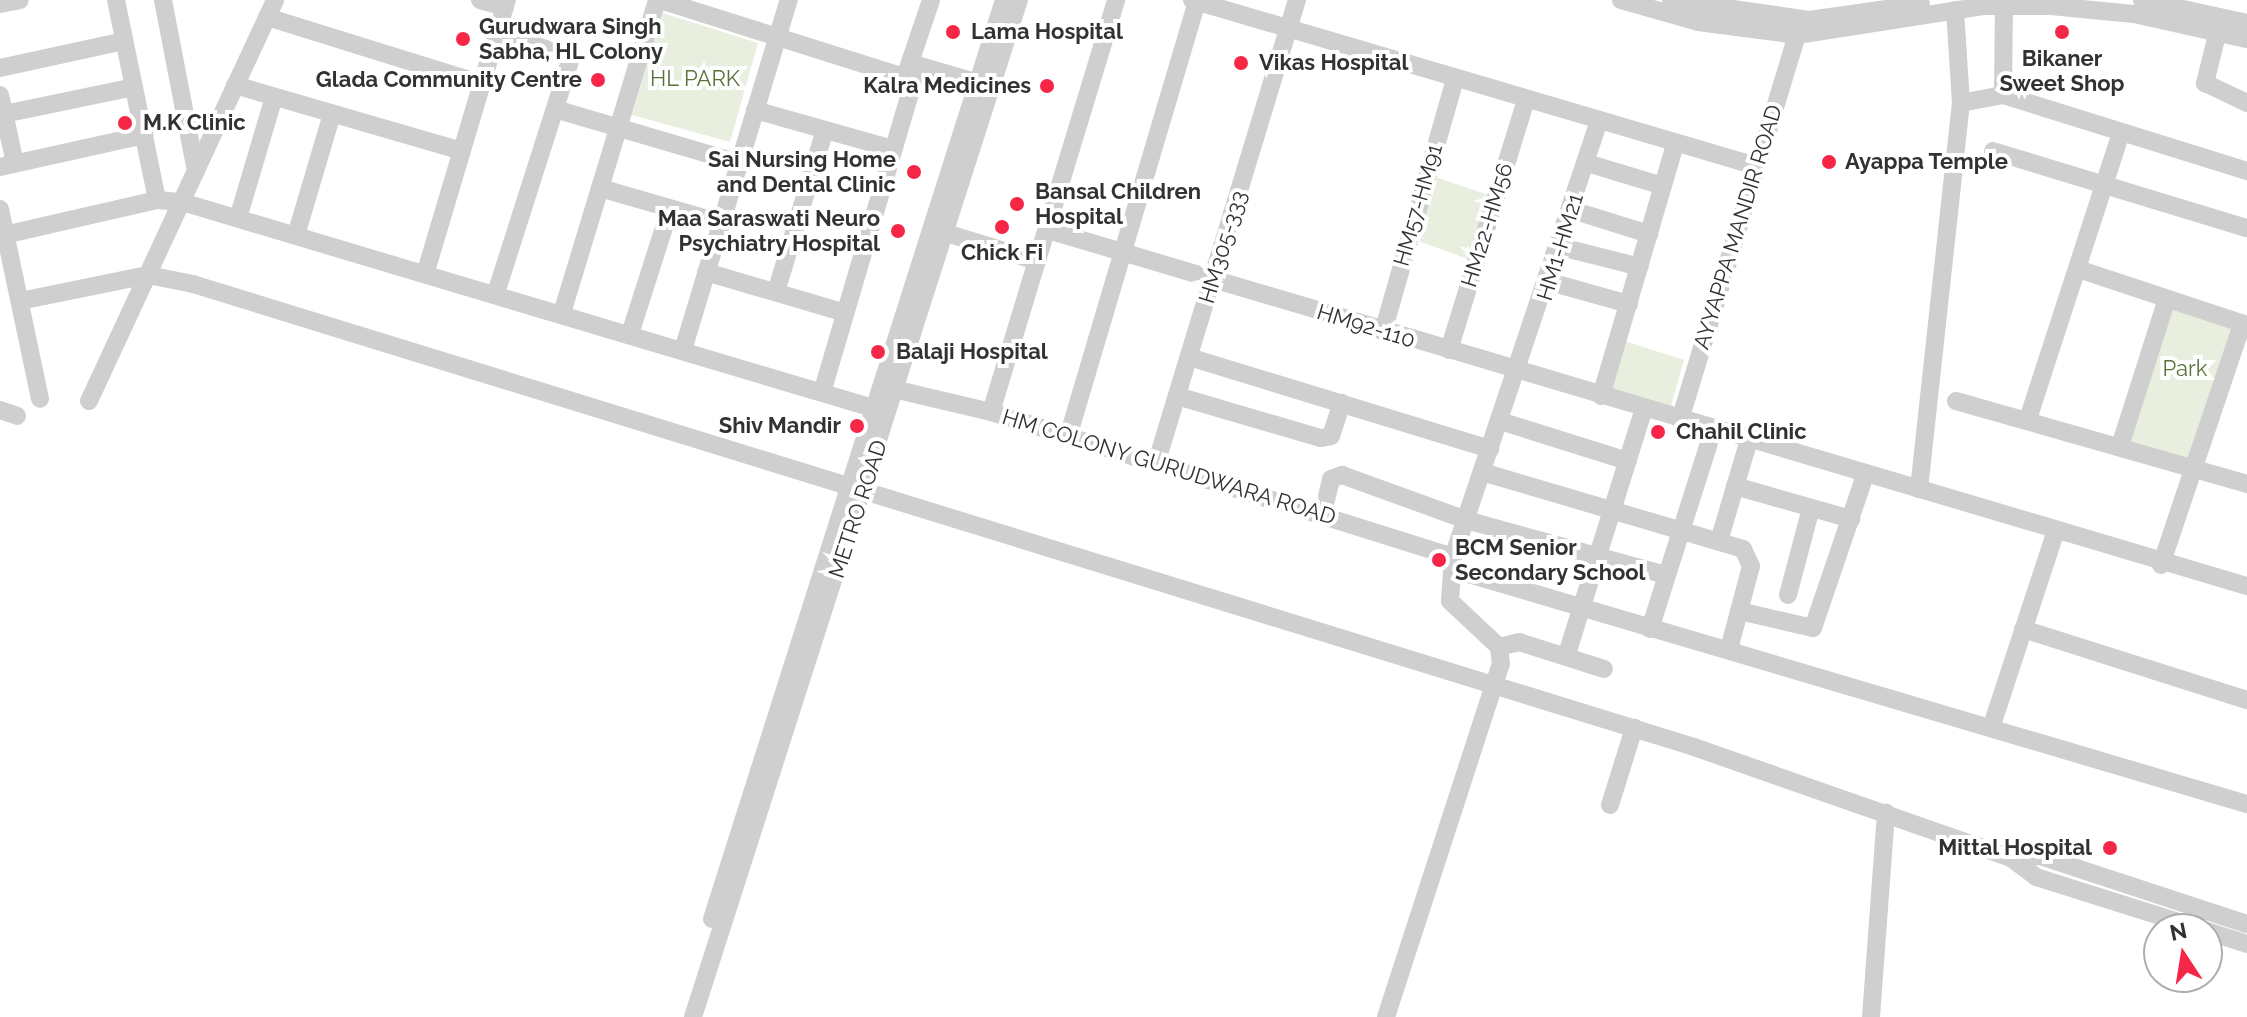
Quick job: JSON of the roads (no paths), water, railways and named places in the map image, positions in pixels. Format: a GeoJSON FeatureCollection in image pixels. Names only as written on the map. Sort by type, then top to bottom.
{"type":"FeatureCollection","features":[{"type":"Feature","properties":{"kind":"street"},"geometry":{"type":"LineString","coordinates":[[0,4],[20,0]]}},
{"type":"Feature","properties":{"kind":"street"},"geometry":{"type":"LineString","coordinates":[[116,0],[157,200]]}},
{"type":"Feature","properties":{"kind":"street"},"geometry":{"type":"LineString","coordinates":[[163,0],[196,171]]}},
{"type":"Feature","properties":{"kind":"street"},"geometry":{"type":"LineString","coordinates":[[426,271],[506,4],[480,0]]}},
{"type":"Feature","properties":{"kind":"street"},"geometry":{"type":"LineString","coordinates":[[562,313],[658,0],[777,37],[908,70],[979,83]]}},
{"type":"Feature","properties":{"kind":"street"},"geometry":{"type":"LineString","coordinates":[[683,350],[789,0]]}},
{"type":"Feature","properties":{"kind":"street"},"geometry":{"type":"LineString","coordinates":[[822,392],[914,80],[908,70],[929,0]]}},
{"type":"Feature","properties":{"kind":"street","name":"METRO ROAD"},"geometry":{"type":"LineString","coordinates":[[681,1017],[890,388],[1004,0]]}},
{"type":"Feature","properties":{"kind":"street","name":"METRO ROAD"},"geometry":{"type":"LineString","coordinates":[[937,230],[1019,0]]}},
{"type":"Feature","properties":{"kind":"street"},"geometry":{"type":"LineString","coordinates":[[991,412],[1116,0]]}},
{"type":"Feature","properties":{"kind":"street","name":"HM305-333"},"geometry":{"type":"LineString","coordinates":[[1156,464],[1297,0]]}},
{"type":"Feature","properties":{"kind":"street"},"geometry":{"type":"LineString","coordinates":[[1621,0],[1698,22],[1797,35],[2004,3],[2100,8],[2247,39]]}},
{"type":"Feature","properties":{"kind":"street"},"geometry":{"type":"LineString","coordinates":[[1671,0],[1809,20],[1938,0]]}},
{"type":"Feature","properties":{"kind":"street"},"geometry":{"type":"LineString","coordinates":[[2142,0],[2247,23]]}},
{"type":"Feature","properties":{"kind":"street"},"geometry":{"type":"LineString","coordinates":[[1068,437],[1194,1],[1753,165]]}},
{"type":"Feature","properties":{"kind":"street"},"geometry":{"type":"LineString","coordinates":[[2003,95],[2004,3]]}},
{"type":"Feature","properties":{"kind":"street"},"geometry":{"type":"LineString","coordinates":[[89,401],[271,9],[482,84]]}},
{"type":"Feature","properties":{"kind":"street"},"geometry":{"type":"LineString","coordinates":[[1919,489],[1961,103],[1955,10]]}},
{"type":"Feature","properties":{"kind":"street"},"geometry":{"type":"LineString","coordinates":[[2218,31],[2205,83],[2247,103]]}},
{"type":"Feature","properties":{"kind":"street"},"geometry":{"type":"LineString","coordinates":[[496,293],[570,53],[498,32]]}},
{"type":"Feature","properties":{"kind":"street","name":"AYYAPPA MANDIR ROAD"},"geometry":{"type":"LineString","coordinates":[[1680,420],[1753,165],[1797,35]]}},
{"type":"Feature","properties":{"kind":"street"},"geometry":{"type":"LineString","coordinates":[[0,68],[124,41]]}},
{"type":"Feature","properties":{"kind":"street","name":"HM57-HM91"},"geometry":{"type":"LineString","coordinates":[[1383,332],[1455,79]]}},
{"type":"Feature","properties":{"kind":"street"},"geometry":{"type":"LineString","coordinates":[[235,85],[462,151]]}},
{"type":"Feature","properties":{"kind":"street"},"geometry":{"type":"LineString","coordinates":[[4,114],[134,87]]}},
{"type":"Feature","properties":{"kind":"street"},"geometry":{"type":"LineString","coordinates":[[0,95],[7,165],[144,135]]}},
{"type":"Feature","properties":{"kind":"street"},"geometry":{"type":"LineString","coordinates":[[1961,103],[2003,95],[2247,171]]}},
{"type":"Feature","properties":{"kind":"street"},"geometry":{"type":"LineString","coordinates":[[239,215],[274,97]]}},
{"type":"Feature","properties":{"kind":"street","name":"HM22-HM56"},"geometry":{"type":"LineString","coordinates":[[1449,350],[1526,100]]}},
{"type":"Feature","properties":{"kind":"street"},"geometry":{"type":"LineString","coordinates":[[555,109],[739,163]]}},
{"type":"Feature","properties":{"kind":"street"},"geometry":{"type":"LineString","coordinates":[[755,110],[893,149]]}},
{"type":"Feature","properties":{"kind":"street"},"geometry":{"type":"LineString","coordinates":[[297,232],[332,114]]}},
{"type":"Feature","properties":{"kind":"street","name":"HM1-HM21"},"geometry":{"type":"LineString","coordinates":[[1452,563],[1550,282],[1599,121]]}},
{"type":"Feature","properties":{"kind":"street"},"geometry":{"type":"LineString","coordinates":[[776,292],[825,130]]}},
{"type":"Feature","properties":{"kind":"street"},"geometry":{"type":"LineString","coordinates":[[2028,419],[2121,133]]}},
{"type":"Feature","properties":{"kind":"street"},"geometry":{"type":"LineString","coordinates":[[1601,396],[1675,144]]}},
{"type":"Feature","properties":{"kind":"street"},"geometry":{"type":"LineString","coordinates":[[1993,151],[2247,228]]}},
{"type":"Feature","properties":{"kind":"street"},"geometry":{"type":"LineString","coordinates":[[1587,163],[1663,186]]}},
{"type":"Feature","properties":{"kind":"street"},"geometry":{"type":"LineString","coordinates":[[600,188],[721,223]]}},
{"type":"Feature","properties":{"kind":"street"},"geometry":{"type":"LineString","coordinates":[[3,235],[157,200],[182,202],[297,232],[876,409]]}},
{"type":"Feature","properties":{"kind":"street"},"geometry":{"type":"LineString","coordinates":[[0,209],[3,235],[40,399]]}},
{"type":"Feature","properties":{"kind":"street"},"geometry":{"type":"LineString","coordinates":[[630,334],[670,209]]}},
{"type":"Feature","properties":{"kind":"street"},"geometry":{"type":"LineString","coordinates":[[1572,210],[1649,234]]}},
{"type":"Feature","properties":{"kind":"street"},"geometry":{"type":"LineString","coordinates":[[937,230],[1037,261]]}},
{"type":"Feature","properties":{"kind":"street","name":"HM92-110"},"geometry":{"type":"LineString","coordinates":[[1048,230],[1919,489],[2161,565],[2247,586]]}},
{"type":"Feature","properties":{"kind":"street"},"geometry":{"type":"LineString","coordinates":[[1561,247],[1640,267]]}},
{"type":"Feature","properties":{"kind":"street"},"geometry":{"type":"LineString","coordinates":[[2078,269],[2244,324],[2161,565]]}},
{"type":"Feature","properties":{"kind":"street"},"geometry":{"type":"LineString","coordinates":[[706,272],[845,313]]}},
{"type":"Feature","properties":{"kind":"street"},"geometry":{"type":"LineString","coordinates":[[20,301],[148,275],[858,485],[1634,728],[1886,813],[2011,858],[2036,877],[2150,913]]}},
{"type":"Feature","properties":{"kind":"street"},"geometry":{"type":"LineString","coordinates":[[1550,282],[1629,304]]}},
{"type":"Feature","properties":{"kind":"street"},"geometry":{"type":"LineString","coordinates":[[2120,446],[2167,299]]}},
{"type":"Feature","properties":{"kind":"street"},"geometry":{"type":"LineString","coordinates":[[1189,357],[1490,449]]}},
{"type":"Feature","properties":{"kind":"street","name":"METRO ROAD"},"geometry":{"type":"LineString","coordinates":[[693,1017],[858,485],[876,409],[890,388]]}},
{"type":"Feature","properties":{"kind":"street","name":"HM COLONY GURUDWARA ROAD"},"geometry":{"type":"LineString","coordinates":[[890,388],[991,412],[1323,512],[1452,563],[1580,607],[1992,725],[2247,804]]}},
{"type":"Feature","properties":{"kind":"street"},"geometry":{"type":"LineString","coordinates":[[1177,396],[1321,438],[1331,436],[1342,403]]}},
{"type":"Feature","properties":{"kind":"street"},"geometry":{"type":"LineString","coordinates":[[1956,401],[2028,419],[2247,484]]}},
{"type":"Feature","properties":{"kind":"street"},"geometry":{"type":"LineString","coordinates":[[1567,654],[1644,409]]}},
{"type":"Feature","properties":{"kind":"street"},"geometry":{"type":"LineString","coordinates":[[1500,421],[1628,461]]}},
{"type":"Feature","properties":{"kind":"street"},"geometry":{"type":"LineString","coordinates":[[1650,629],[1713,430]]}},
{"type":"Feature","properties":{"kind":"street"},"geometry":{"type":"LineString","coordinates":[[1719,541],[1749,440]]}},
{"type":"Feature","properties":{"kind":"street"},"geometry":{"type":"LineString","coordinates":[[1482,472],[1682,529],[1719,541],[1751,559],[1729,649]]}},
{"type":"Feature","properties":{"kind":"street"},"geometry":{"type":"LineString","coordinates":[[1323,512],[1337,474],[1466,520],[1665,575]]}},
{"type":"Feature","properties":{"kind":"street"},"geometry":{"type":"LineString","coordinates":[[1739,611],[1813,628],[1865,475]]}},
{"type":"Feature","properties":{"kind":"street"},"geometry":{"type":"LineString","coordinates":[[1735,486],[1851,519]]}},
{"type":"Feature","properties":{"kind":"street"},"geometry":{"type":"LineString","coordinates":[[1788,595],[1811,508]]}},
{"type":"Feature","properties":{"kind":"street"},"geometry":{"type":"LineString","coordinates":[[1992,725],[2055,533]]}},
{"type":"Feature","properties":{"kind":"street"},"geometry":{"type":"LineString","coordinates":[[1452,563],[1450,601],[1457,614],[1499,647]]}},
{"type":"Feature","properties":{"kind":"street"},"geometry":{"type":"LineString","coordinates":[[2023,629],[2247,700]]}},
{"type":"Feature","properties":{"kind":"street"},"geometry":{"type":"LineString","coordinates":[[1499,647],[1519,642],[1567,654],[1604,669]]}},
{"type":"Feature","properties":{"kind":"street"},"geometry":{"type":"LineString","coordinates":[[1386,1017],[1497,686],[1499,647]]}},
{"type":"Feature","properties":{"kind":"street"},"geometry":{"type":"LineString","coordinates":[[1610,805],[1634,728]]}},
{"type":"Feature","properties":{"kind":"street"},"geometry":{"type":"LineString","coordinates":[[1871,1017],[1886,813]]}},
{"type":"Feature","properties":{"kind":"street"},"geometry":{"type":"LineString","coordinates":[[2011,858],[2040,856],[2246,919]]}},
{"type":"Feature","properties":{"kind":"street"},"geometry":{"type":"LineString","coordinates":[[2223,936],[2247,944]]}},
{"type":"Feature","properties":{"kind":"place","name":"Lama Hospital"},"geometry":{"type":"Point","coordinates":[953,32]}},
{"type":"Feature","properties":{"kind":"place","name":"Bikaner Sweet Shop"},"geometry":{"type":"Point","coordinates":[2062,32]}},
{"type":"Feature","properties":{"kind":"place","name":"Gurudwara Singh Sabha, HL Colony"},"geometry":{"type":"Point","coordinates":[463,39]}},
{"type":"Feature","properties":{"kind":"place","name":"Vikas Hospital"},"geometry":{"type":"Point","coordinates":[1241,63]}},
{"type":"Feature","properties":{"kind":"place","name":"Glada Community Centre"},"geometry":{"type":"Point","coordinates":[598,80]}},
{"type":"Feature","properties":{"kind":"place","name":"Kalra Medicines"},"geometry":{"type":"Point","coordinates":[1047,86]}},
{"type":"Feature","properties":{"kind":"place","name":"M.K Clinic"},"geometry":{"type":"Point","coordinates":[125,123]}},
{"type":"Feature","properties":{"kind":"place","name":"Ayappa Temple"},"geometry":{"type":"Point","coordinates":[1829,162]}},
{"type":"Feature","properties":{"kind":"place","name":"Sai Nursing Home and Dental Clinic"},"geometry":{"type":"Point","coordinates":[914,172]}},
{"type":"Feature","properties":{"kind":"place","name":"Bansal Children Hospital"},"geometry":{"type":"Point","coordinates":[1017,204]}},
{"type":"Feature","properties":{"kind":"place","name":"Chick Fi"},"geometry":{"type":"Point","coordinates":[1002,227]}},
{"type":"Feature","properties":{"kind":"place","name":"Maa Saraswati Neuro Psychiatry Hospital"},"geometry":{"type":"Point","coordinates":[898,231]}},
{"type":"Feature","properties":{"kind":"place","name":"Balaji Hospital"},"geometry":{"type":"Point","coordinates":[878,352]}},
{"type":"Feature","properties":{"kind":"place","name":"Shiv Mandir"},"geometry":{"type":"Point","coordinates":[857,426]}},
{"type":"Feature","properties":{"kind":"place","name":"Chahil Clinic"},"geometry":{"type":"Point","coordinates":[1658,432]}},
{"type":"Feature","properties":{"kind":"place","name":"BCM Senior Secondary School"},"geometry":{"type":"Point","coordinates":[1439,560]}},
{"type":"Feature","properties":{"kind":"place","name":"Mittal Hospital"},"geometry":{"type":"Point","coordinates":[2110,848]}},
{"type":"Feature","properties":{"kind":"park label","name":"HL PARK"},"geometry":{"type":"Point","coordinates":[695,79]}},
{"type":"Feature","properties":{"kind":"park label","name":"Park"},"geometry":{"type":"Point","coordinates":[2185,369]}}]}
